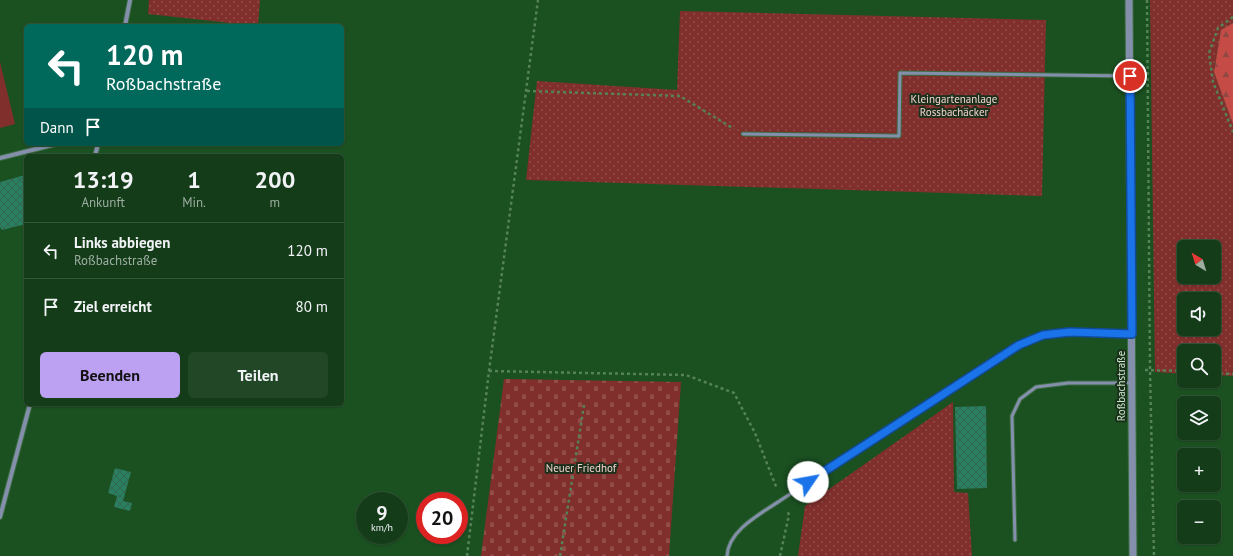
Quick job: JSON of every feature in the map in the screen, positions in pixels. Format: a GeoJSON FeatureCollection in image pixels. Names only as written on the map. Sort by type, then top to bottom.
{"type":"FeatureCollection","features":[{"type":"Feature","properties":{"kind":"street"},"geometry":{"type":"LineString","coordinates":[[125,24],[130,0]]}},
{"type":"Feature","properties":{"kind":"street","name":"Roßbachstraße"},"geometry":{"type":"LineString","coordinates":[[1129,0],[1133,556]]}},
{"type":"Feature","properties":{"kind":"street"},"geometry":{"type":"LineString","coordinates":[[0,158],[48,146]]}},
{"type":"Feature","properties":{"kind":"street"},"geometry":{"type":"LineString","coordinates":[[0,517],[29,406]]}},
{"type":"Feature","properties":{"kind":"lane"},"geometry":{"type":"LineString","coordinates":[[743,134],[899,136],[900,73],[1130,76]]}},
{"type":"Feature","properties":{"kind":"lane"},"geometry":{"type":"LineString","coordinates":[[727,556],[727,551],[734,536],[745,525],[1019,345],[1043,335],[1070,332],[1132,334]]}},
{"type":"Feature","properties":{"kind":"lane"},"geometry":{"type":"LineString","coordinates":[[1015,540],[1012,416],[1020,399],[1036,387],[1043,386],[1068,383],[1132,383]]}},
{"type":"Feature","properties":{"kind":"path"},"geometry":{"type":"LineString","coordinates":[[467,556],[489,371],[538,0]]}},
{"type":"Feature","properties":{"kind":"path"},"geometry":{"type":"LineString","coordinates":[[1147,0],[1150,370],[1154,556]]}},
{"type":"Feature","properties":{"kind":"path"},"geometry":{"type":"LineString","coordinates":[[1233,17],[1218,28],[1209,53],[1213,82],[1233,132]]}},
{"type":"Feature","properties":{"kind":"path"},"geometry":{"type":"LineString","coordinates":[[527,91],[680,96],[743,134]]}},
{"type":"Feature","properties":{"kind":"path"},"geometry":{"type":"LineString","coordinates":[[1150,370],[1177,372]]}},
{"type":"Feature","properties":{"kind":"path"},"geometry":{"type":"LineString","coordinates":[[489,371],[686,375],[734,393],[755,433],[781,500],[789,515],[780,556]]}},
{"type":"Feature","properties":{"kind":"path"},"geometry":{"type":"LineString","coordinates":[[1221,373],[1233,374]]}},
{"type":"Feature","properties":{"kind":"path"},"geometry":{"type":"LineString","coordinates":[[560,556],[584,405]]}},
{"type":"Feature","properties":{"kind":"green space"},"geometry":{"type":"Polygon","coordinates":[[[149,0],[260,0],[258,24],[240,24],[148,14],[149,0]]]}},
{"type":"Feature","properties":{"kind":"green space"},"geometry":{"type":"Polygon","coordinates":[[[1150,0],[1233,0],[1233,23],[1221,30],[1214,72],[1233,124],[1233,376],[1221,375],[1221,344],[1177,344],[1177,374],[1155,372],[1150,0]]]}},
{"type":"Feature","properties":{"kind":"green space","name":"Kleingartenanlage Rossbachäcker"},"geometry":{"type":"Polygon","coordinates":[[[680,11],[1046,20],[1042,196],[526,180],[537,81],[677,90],[680,11]]]}},
{"type":"Feature","properties":{"kind":"green space"},"geometry":{"type":"Polygon","coordinates":[[[1233,23],[1233,124],[1214,72],[1221,30],[1233,23]]]}},
{"type":"Feature","properties":{"kind":"green space"},"geometry":{"type":"Polygon","coordinates":[[[0,62],[15,124],[0,128],[0,62]]]}},
{"type":"Feature","properties":{"kind":"green space","name":"Neuer Friedhof"},"geometry":{"type":"Polygon","coordinates":[[[504,379],[681,382],[669,556],[481,556],[504,379]]]}},
{"type":"Feature","properties":{"kind":"green space"},"geometry":{"type":"Polygon","coordinates":[[[953,402],[954,492],[968,493],[972,556],[798,556],[805,506],[953,402]]]}},
{"type":"Feature","properties":{"kind":"building"},"geometry":{"type":"Polygon","coordinates":[[[24,175],[24,224],[2,230],[0,227],[0,182],[24,175]]]}},
{"type":"Feature","properties":{"kind":"building"},"geometry":{"type":"Polygon","coordinates":[[[986,406],[987,488],[957,489],[955,407],[986,406]]]}},
{"type":"Feature","properties":{"kind":"building"},"geometry":{"type":"Polygon","coordinates":[[[115,468],[131,472],[123,501],[132,503],[130,511],[114,507],[117,496],[108,493],[115,468]]]}},
{"type":"Feature","properties":{"kind":"route"},"geometry":{"type":"LineString","coordinates":[[808,482],[1019,345],[1043,335],[1070,332],[1132,334],[1130,76]]}}]}
